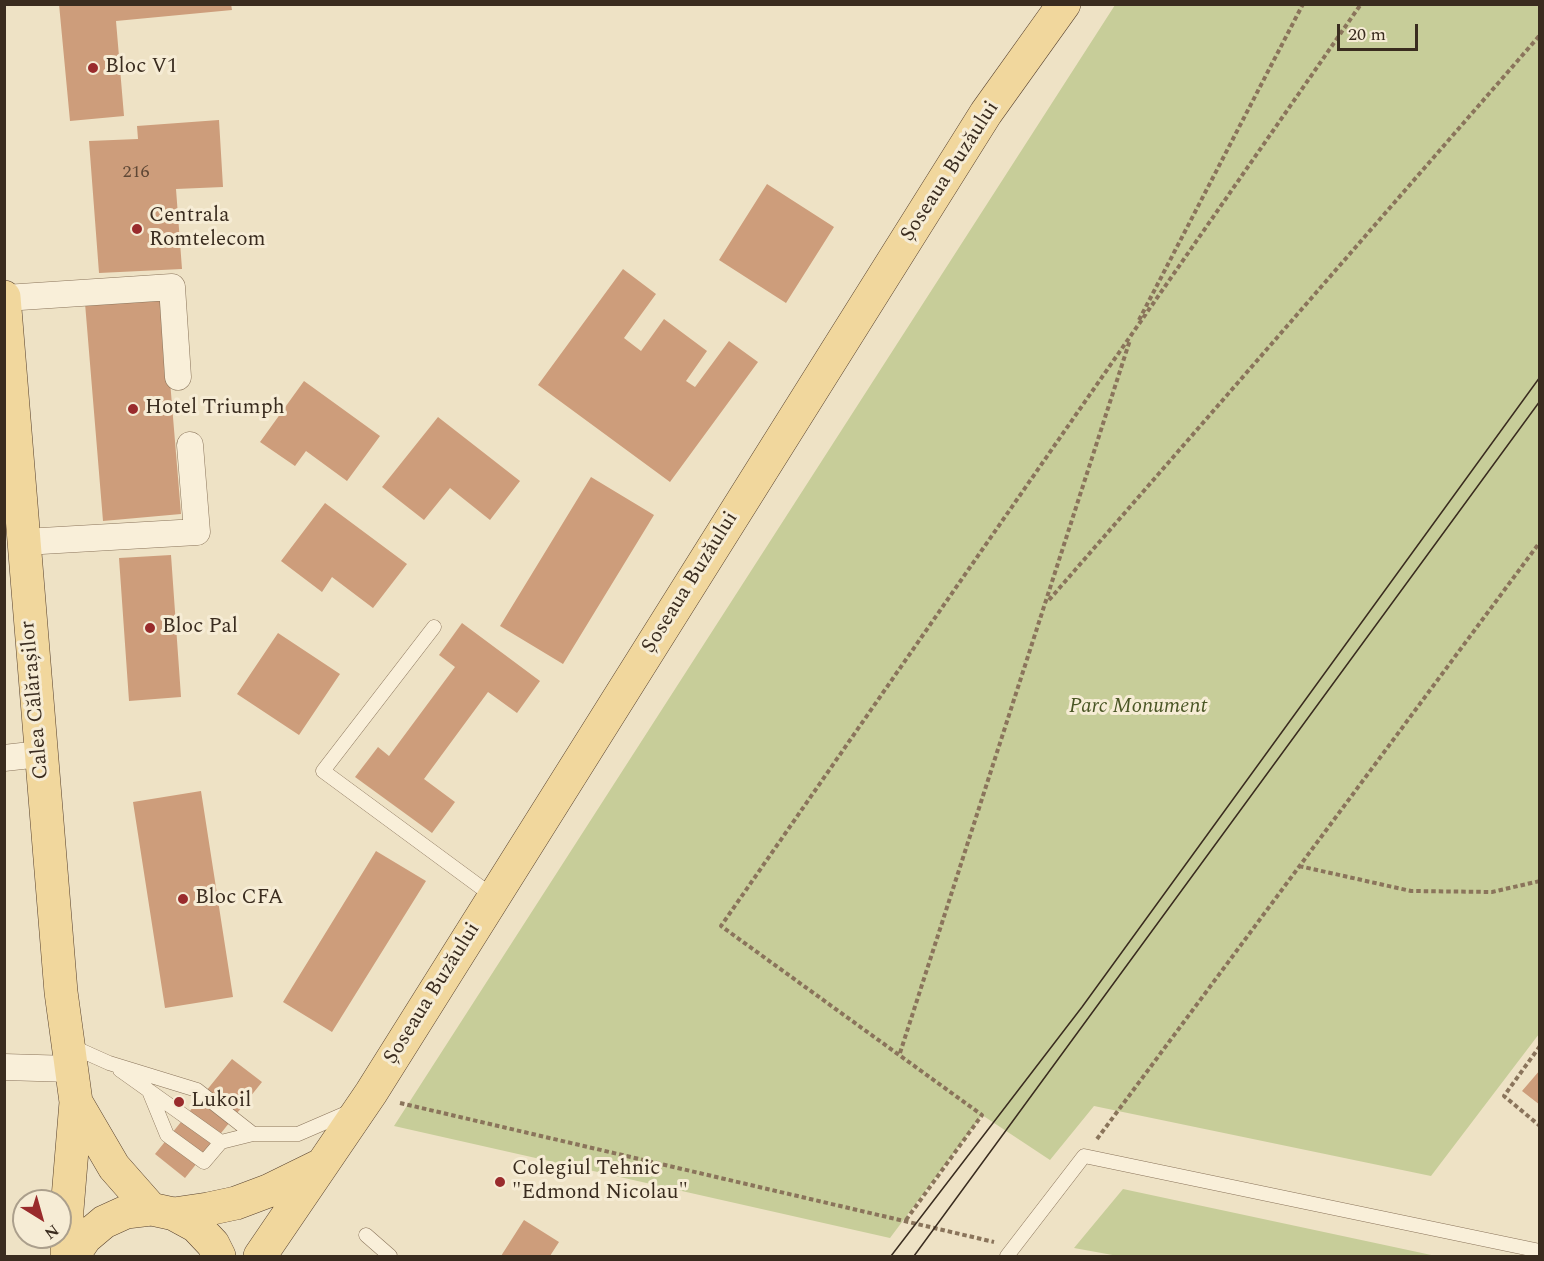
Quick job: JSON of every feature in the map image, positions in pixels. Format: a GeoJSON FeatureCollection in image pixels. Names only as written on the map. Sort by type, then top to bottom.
{"type":"FeatureCollection","features":[{"type":"Feature","properties":{"kind":"main road","name":"Șoseaua Buzăului"},"geometry":{"type":"LineString","coordinates":[[261,1257],[362,1107],[986,113],[1064,4]]}},
{"type":"Feature","properties":{"kind":"main road","name":"Calea Călărașilor"},"geometry":{"type":"LineString","coordinates":[[5,298],[40,754],[69,1057],[76,1102],[67,1210],[67,1257]]}},
{"type":"Feature","properties":{"kind":"main road","name":"Calea Călărașilor"},"geometry":{"type":"LineString","coordinates":[[76,1102],[114,1167],[162,1211],[196,1226],[213,1244],[219,1257]]}},
{"type":"Feature","properties":{"kind":"main road","name":"Șoseaua Buzăului"},"geometry":{"type":"LineString","coordinates":[[73,1257],[85,1238],[104,1222],[126,1212],[208,1209],[236,1203],[268,1191],[323,1164]]}},
{"type":"Feature","properties":{"kind":"street"},"geometry":{"type":"LineString","coordinates":[[5,298],[172,287],[178,378]]}},
{"type":"Feature","properties":{"kind":"street"},"geometry":{"type":"LineString","coordinates":[[24,542],[196,532],[190,445]]}},
{"type":"Feature","properties":{"kind":"street"},"geometry":{"type":"LineString","coordinates":[[4,758],[40,754]]}},
{"type":"Feature","properties":{"kind":"street"},"geometry":{"type":"LineString","coordinates":[[4,1067],[69,1057]]}},
{"type":"Feature","properties":{"kind":"lane"},"geometry":{"type":"LineString","coordinates":[[434,627],[323,771],[494,897]]}},
{"type":"Feature","properties":{"kind":"lane"},"geometry":{"type":"LineString","coordinates":[[69,1057],[109,1063],[197,1090],[253,1134]]}},
{"type":"Feature","properties":{"kind":"lane"},"geometry":{"type":"LineString","coordinates":[[109,1063],[221,1142]]}},
{"type":"Feature","properties":{"kind":"lane"},"geometry":{"type":"LineString","coordinates":[[149,1091],[167,1135],[204,1162],[221,1142],[253,1134],[298,1134],[362,1107]]}},
{"type":"Feature","properties":{"kind":"lane"},"geometry":{"type":"LineString","coordinates":[[1010,1252],[1084,1156],[1539,1251]]}},
{"type":"Feature","properties":{"kind":"lane"},"geometry":{"type":"LineString","coordinates":[[366,1235],[390,1257]]}},
{"type":"Feature","properties":{"kind":"path"},"geometry":{"type":"LineString","coordinates":[[900,1053],[1132,334],[1303,4]]}},
{"type":"Feature","properties":{"kind":"path"},"geometry":{"type":"LineString","coordinates":[[906,1221],[982,1115],[900,1053],[721,926],[1361,4]]}},
{"type":"Feature","properties":{"kind":"path"},"geometry":{"type":"LineString","coordinates":[[1046,603],[1539,36]]}},
{"type":"Feature","properties":{"kind":"path"},"geometry":{"type":"LineString","coordinates":[[1084,1156],[1539,542]]}},
{"type":"Feature","properties":{"kind":"path"},"geometry":{"type":"LineString","coordinates":[[1299,866],[1411,891],[1492,892],[1539,881]]}},
{"type":"Feature","properties":{"kind":"path"},"geometry":{"type":"LineString","coordinates":[[1539,1046],[1504,1096],[1539,1126]]}},
{"type":"Feature","properties":{"kind":"path"},"geometry":{"type":"LineString","coordinates":[[399,1103],[906,1221],[1010,1252]]}},
{"type":"Feature","properties":{"kind":"green space","name":"Parc Monument"},"geometry":{"type":"Polygon","coordinates":[[[1115,5],[1539,5],[1539,1034],[1431,1176],[1094,1106],[1050,1160],[982,1115],[890,1238],[394,1126],[1115,5]]]}},
{"type":"Feature","properties":{"kind":"green space"},"geometry":{"type":"Polygon","coordinates":[[[1123,1189],[1436,1256],[1118,1256],[1074,1248],[1123,1189]]]}},
{"type":"Feature","properties":{"kind":"building","name":"Bloc V1"},"geometry":{"type":"Polygon","coordinates":[[[59,4],[231,4],[232,10],[116,21],[124,116],[70,121],[59,4]]]}},
{"type":"Feature","properties":{"kind":"building","name":"Centrala Romtelecom"},"geometry":{"type":"Polygon","coordinates":[[[219,120],[223,187],[176,189],[182,269],[99,273],[89,141],[138,139],[137,126],[219,120]]]}},
{"type":"Feature","properties":{"kind":"building"},"geometry":{"type":"Polygon","coordinates":[[[767,184],[834,227],[786,303],[719,260],[767,184]]]}},
{"type":"Feature","properties":{"kind":"building"},"geometry":{"type":"Polygon","coordinates":[[[623,269],[656,294],[624,338],[641,351],[664,319],[707,351],[686,381],[695,387],[729,341],[758,362],[670,482],[538,385],[623,269]]]}},
{"type":"Feature","properties":{"kind":"building","name":"Hotel Triumph"},"geometry":{"type":"Polygon","coordinates":[[[163,296],[181,514],[103,521],[85,303],[163,296]]]}},
{"type":"Feature","properties":{"kind":"building"},"geometry":{"type":"Polygon","coordinates":[[[304,381],[380,436],[347,481],[306,451],[295,466],[260,442],[304,381]]]}},
{"type":"Feature","properties":{"kind":"building"},"geometry":{"type":"Polygon","coordinates":[[[438,417],[520,481],[490,520],[450,488],[424,520],[382,487],[438,417]]]}},
{"type":"Feature","properties":{"kind":"building"},"geometry":{"type":"Polygon","coordinates":[[[591,477],[654,515],[563,664],[500,626],[591,477]]]}},
{"type":"Feature","properties":{"kind":"building"},"geometry":{"type":"Polygon","coordinates":[[[325,503],[407,564],[373,608],[332,577],[322,592],[281,561],[325,503]]]}},
{"type":"Feature","properties":{"kind":"building","name":"Bloc Pal"},"geometry":{"type":"Polygon","coordinates":[[[171,555],[181,697],[129,701],[119,558],[171,555]]]}},
{"type":"Feature","properties":{"kind":"building"},"geometry":{"type":"Polygon","coordinates":[[[462,623],[540,681],[517,713],[488,692],[424,779],[455,802],[432,833],[355,777],[378,747],[389,756],[455,667],[439,655],[462,623]]]}},
{"type":"Feature","properties":{"kind":"building"},"geometry":{"type":"Polygon","coordinates":[[[278,633],[340,674],[299,735],[237,694],[278,633]]]}},
{"type":"Feature","properties":{"kind":"building","name":"Bloc CFA"},"geometry":{"type":"Polygon","coordinates":[[[201,791],[233,997],[165,1008],[133,802],[201,791]]]}},
{"type":"Feature","properties":{"kind":"building"},"geometry":{"type":"Polygon","coordinates":[[[376,851],[426,881],[332,1032],[283,1002],[376,851]]]}},
{"type":"Feature","properties":{"kind":"building"},"geometry":{"type":"Polygon","coordinates":[[[232,1059],[262,1082],[185,1178],[155,1154],[232,1059]]]}},
{"type":"Feature","properties":{"kind":"building"},"geometry":{"type":"Polygon","coordinates":[[[1540,1070],[1540,1105],[1522,1091],[1540,1070]]]}},
{"type":"Feature","properties":{"kind":"building"},"geometry":{"type":"Polygon","coordinates":[[[524,1220],[559,1242],[550,1256],[501,1256],[524,1220]]]}},
{"type":"Feature","properties":{"kind":"tram line"},"geometry":{"type":"LineString","coordinates":[[891,1256],[1082,1007],[1540,377]]}},
{"type":"Feature","properties":{"kind":"tram line"},"geometry":{"type":"LineString","coordinates":[[914,1256],[1540,401]]}},
{"type":"Feature","properties":{"kind":"place","name":"Bloc V1"},"geometry":{"type":"Point","coordinates":[93,68]}},
{"type":"Feature","properties":{"kind":"place","name":"Centrala Romtelecom"},"geometry":{"type":"Point","coordinates":[137,229]}},
{"type":"Feature","properties":{"kind":"place","name":"Hotel Triumph"},"geometry":{"type":"Point","coordinates":[133,409]}},
{"type":"Feature","properties":{"kind":"place","name":"Bloc Pal"},"geometry":{"type":"Point","coordinates":[150,628]}},
{"type":"Feature","properties":{"kind":"place","name":"Bloc CFA"},"geometry":{"type":"Point","coordinates":[183,899]}},
{"type":"Feature","properties":{"kind":"place","name":"Lukoil"},"geometry":{"type":"Point","coordinates":[179,1102]}},
{"type":"Feature","properties":{"kind":"place","name":"Colegiul Tehnic \"Edmond Nicolau\""},"geometry":{"type":"Point","coordinates":[500,1182]}}]}
